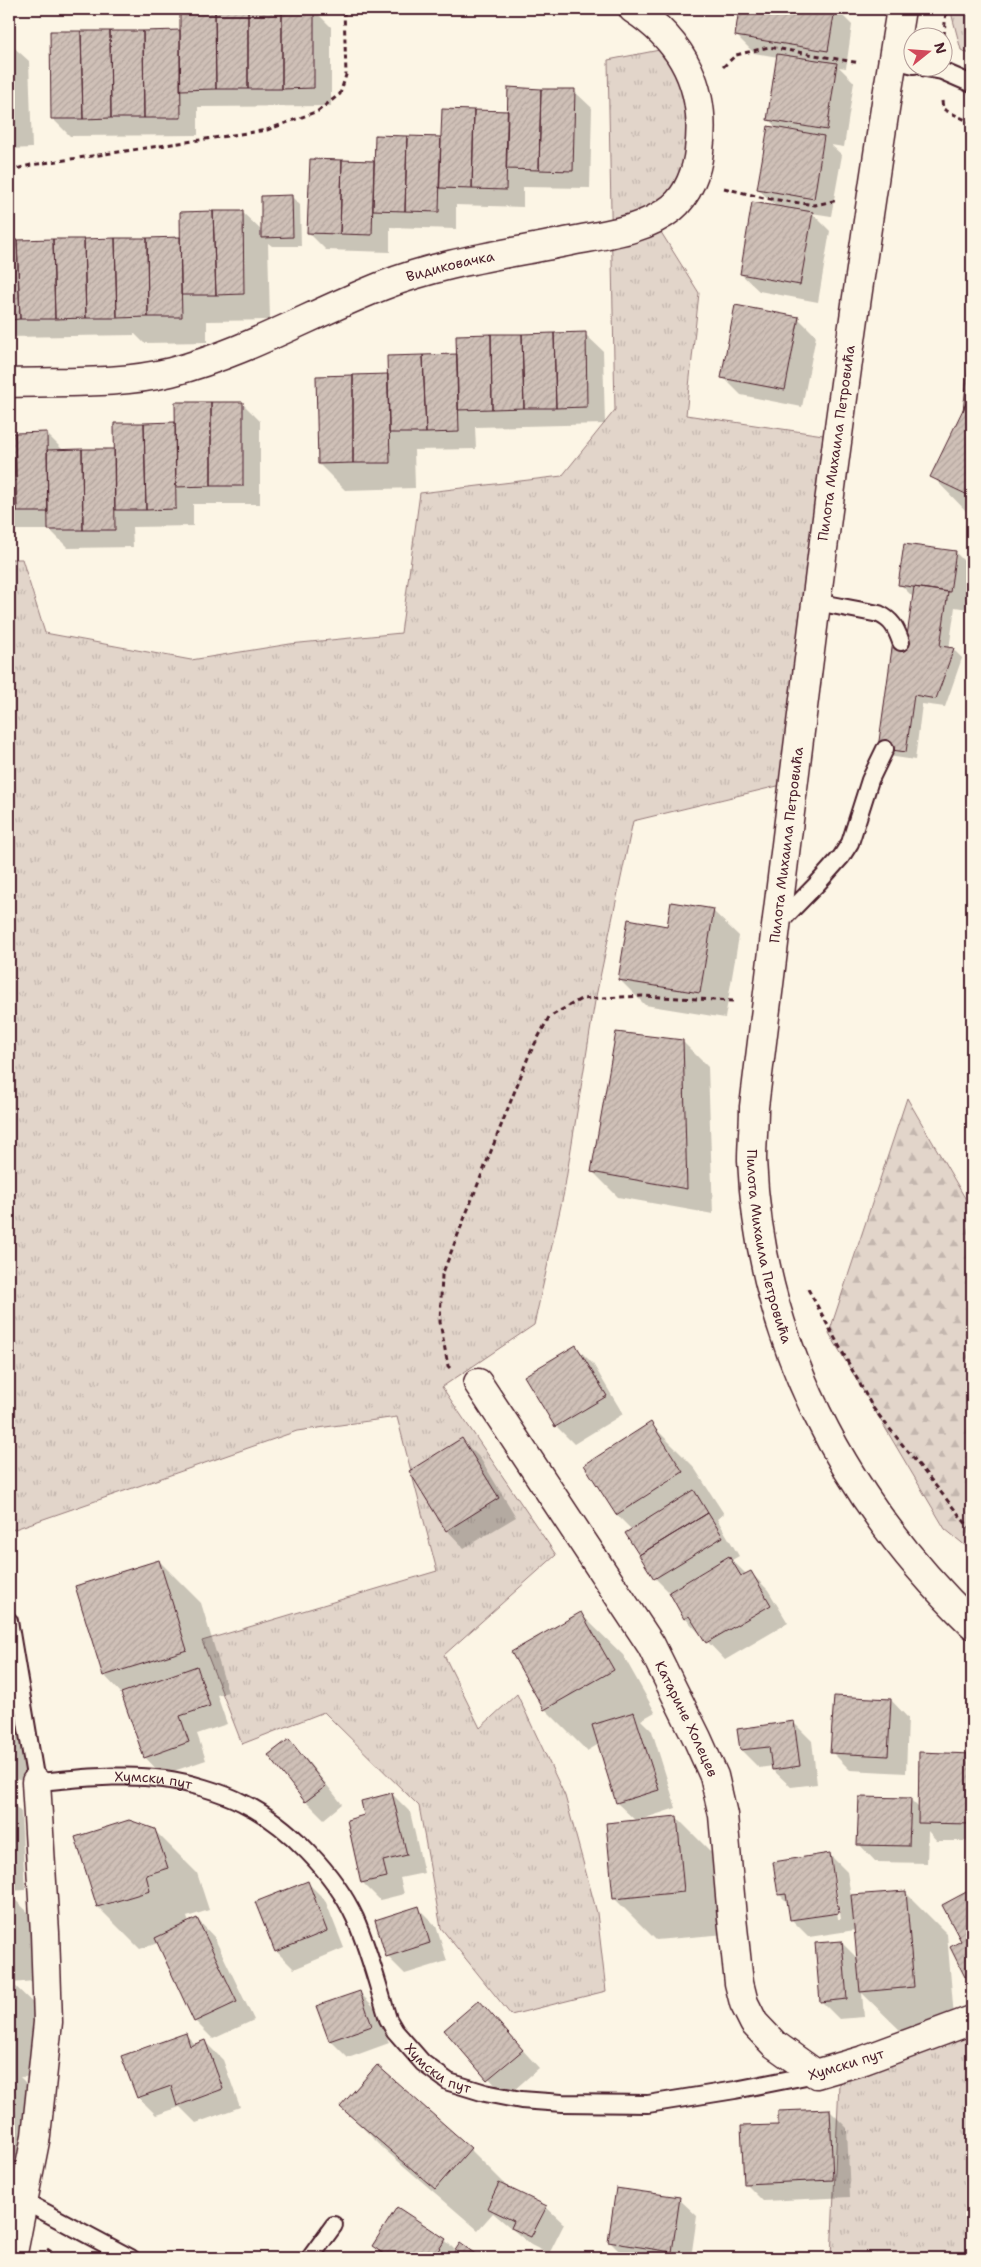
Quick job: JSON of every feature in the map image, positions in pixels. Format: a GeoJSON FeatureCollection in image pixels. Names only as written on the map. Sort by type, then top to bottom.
{"type":"FeatureCollection","features":[{"type":"Feature","properties":{"kind":"street","name":"Видиковачка"},"geometry":{"type":"LineString","coordinates":[[9,383],[111,380],[169,372],[194,365],[275,334],[382,286],[410,276],[608,234],[654,221],[674,206],[692,178],[697,165],[701,115],[696,85],[675,47],[652,22],[633,9]]}},
{"type":"Feature","properties":{"kind":"street","name":"Пилота Михаила Петровића"},"geometry":{"type":"LineString","coordinates":[[901,9],[903,62],[862,257],[816,602],[754,1108],[752,1159],[762,1252],[784,1333],[808,1398],[828,1440],[877,1516],[920,1571],[972,1624]]}},
{"type":"Feature","properties":{"kind":"street","name":"Катарине Холецев"},"geometry":{"type":"LineString","coordinates":[[482,1389],[651,1645],[697,1738],[714,1776],[723,1816],[739,1983],[748,2014],[774,2044],[816,2074]]}},
{"type":"Feature","properties":{"kind":"street"},"geometry":{"type":"LineString","coordinates":[[12,2258],[36,2136],[48,2022],[36,1782]]}},
{"type":"Feature","properties":{"kind":"street","name":"Хумски пут"},"geometry":{"type":"LineString","coordinates":[[816,2074],[864,2060],[972,2020]]}},
{"type":"Feature","properties":{"kind":"lane"},"geometry":{"type":"LineString","coordinates":[[954,76],[972,84]]}},
{"type":"Feature","properties":{"kind":"lane"},"geometry":{"type":"LineString","coordinates":[[816,602],[879,614],[888,618],[896,627],[901,642]]}},
{"type":"Feature","properties":{"kind":"lane"},"geometry":{"type":"LineString","coordinates":[[777,925],[818,884],[841,857],[850,843],[870,780],[886,749]]}},
{"type":"Feature","properties":{"kind":"lane"},"geometry":{"type":"LineString","coordinates":[[9,1620],[36,1782]]}},
{"type":"Feature","properties":{"kind":"lane","name":"Хумски пут"},"geometry":{"type":"LineString","coordinates":[[36,1782],[128,1776],[165,1779],[244,1803],[271,1821],[301,1845],[326,1872],[355,1918],[388,2019],[395,2031],[423,2063],[449,2082],[485,2093],[521,2100],[562,2103],[648,2104],[744,2089],[816,2074]]}},
{"type":"Feature","properties":{"kind":"lane"},"geometry":{"type":"LineString","coordinates":[[24,2201],[131,2258]]}},
{"type":"Feature","properties":{"kind":"lane"},"geometry":{"type":"LineString","coordinates":[[310,2258],[334,2224]]}},
{"type":"Feature","properties":{"kind":"path"},"geometry":{"type":"LineString","coordinates":[[9,171],[31,165],[267,130],[318,111],[340,94],[346,75],[344,9]]}},
{"type":"Feature","properties":{"kind":"path"},"geometry":{"type":"LineString","coordinates":[[945,28],[946,9]]}},
{"type":"Feature","properties":{"kind":"path"},"geometry":{"type":"LineString","coordinates":[[696,85],[714,74],[736,55],[769,47],[864,64]]}},
{"type":"Feature","properties":{"kind":"path"},"geometry":{"type":"LineString","coordinates":[[942,100],[943,109],[972,123]]}},
{"type":"Feature","properties":{"kind":"path"},"geometry":{"type":"LineString","coordinates":[[692,178],[718,187],[764,198],[815,205],[841,200]]}},
{"type":"Feature","properties":{"kind":"path"},"geometry":{"type":"LineString","coordinates":[[482,1389],[465,1382],[448,1366],[440,1322],[442,1275],[528,1055],[549,1017],[581,1000],[642,996],[742,1001]]}},
{"type":"Feature","properties":{"kind":"path"},"geometry":{"type":"LineString","coordinates":[[807,1287],[873,1408],[972,1531]]}},
{"type":"Feature","properties":{"kind":"green space"},"geometry":{"type":"Polygon","coordinates":[[[953,9],[972,9],[972,55],[961,50],[952,16],[953,9]]]}},
{"type":"Feature","properties":{"kind":"green space"},"geometry":{"type":"Polygon","coordinates":[[[675,47],[700,143],[654,221],[699,293],[686,415],[837,437],[794,782],[633,821],[595,1001],[564,1192],[534,1325],[442,1387],[556,1555],[444,1655],[480,1728],[517,1694],[565,1796],[597,1913],[606,1991],[511,2015],[441,1928],[419,1806],[324,1712],[242,1744],[202,1641],[437,1571],[397,1417],[297,1431],[9,1531],[9,559],[22,559],[45,633],[191,660],[290,644],[401,633],[420,493],[562,476],[615,410],[608,60],[675,47]]]}},
{"type":"Feature","properties":{"kind":"green space"},"geometry":{"type":"Polygon","coordinates":[[[907,1098],[972,1210],[972,1551],[945,1529],[829,1333],[907,1098]]]}},
{"type":"Feature","properties":{"kind":"green space"},"geometry":{"type":"Polygon","coordinates":[[[972,2018],[972,2258],[831,2258],[839,2084],[903,2046],[972,2018]]]}},
{"type":"Feature","properties":{"kind":"building"},"geometry":{"type":"Polygon","coordinates":[[[180,9],[215,9],[216,89],[180,90],[180,9]]]}},
{"type":"Feature","properties":{"kind":"building"},"geometry":{"type":"Polygon","coordinates":[[[215,9],[248,9],[248,89],[216,89],[215,9]]]}},
{"type":"Feature","properties":{"kind":"building"},"geometry":{"type":"Polygon","coordinates":[[[248,9],[282,9],[282,89],[248,89],[248,9]]]}},
{"type":"Feature","properties":{"kind":"building"},"geometry":{"type":"Polygon","coordinates":[[[282,9],[314,9],[314,88],[282,89],[282,9]]]}},
{"type":"Feature","properties":{"kind":"building"},"geometry":{"type":"Polygon","coordinates":[[[739,9],[835,9],[828,51],[735,36],[739,9]]]}},
{"type":"Feature","properties":{"kind":"building"},"geometry":{"type":"Polygon","coordinates":[[[180,30],[181,118],[144,118],[143,31],[180,30]]]}},
{"type":"Feature","properties":{"kind":"building"},"geometry":{"type":"Polygon","coordinates":[[[50,31],[81,31],[83,119],[51,119],[50,31]]]}},
{"type":"Feature","properties":{"kind":"building"},"geometry":{"type":"Polygon","coordinates":[[[81,31],[110,31],[111,118],[83,119],[81,31]]]}},
{"type":"Feature","properties":{"kind":"building"},"geometry":{"type":"Polygon","coordinates":[[[110,31],[143,31],[144,118],[111,118],[110,31]]]}},
{"type":"Feature","properties":{"kind":"building"},"geometry":{"type":"Polygon","coordinates":[[[9,42],[11,42],[14,131],[9,131],[9,42]]]}},
{"type":"Feature","properties":{"kind":"building"},"geometry":{"type":"Polygon","coordinates":[[[777,54],[837,63],[827,130],[767,120],[777,54]]]}},
{"type":"Feature","properties":{"kind":"building"},"geometry":{"type":"Polygon","coordinates":[[[508,87],[541,89],[539,170],[506,169],[508,87]]]}},
{"type":"Feature","properties":{"kind":"building"},"geometry":{"type":"Polygon","coordinates":[[[541,89],[575,89],[573,171],[539,170],[541,89]]]}},
{"type":"Feature","properties":{"kind":"building"},"geometry":{"type":"Polygon","coordinates":[[[442,109],[474,110],[472,189],[439,188],[442,109]]]}},
{"type":"Feature","properties":{"kind":"building"},"geometry":{"type":"Polygon","coordinates":[[[474,110],[508,111],[506,190],[472,189],[474,110]]]}},
{"type":"Feature","properties":{"kind":"building"},"geometry":{"type":"Polygon","coordinates":[[[768,126],[824,136],[814,199],[757,189],[768,126]]]}},
{"type":"Feature","properties":{"kind":"building"},"geometry":{"type":"Polygon","coordinates":[[[375,135],[407,136],[405,211],[373,210],[375,135]]]}},
{"type":"Feature","properties":{"kind":"building"},"geometry":{"type":"Polygon","coordinates":[[[407,136],[441,137],[439,212],[405,211],[407,136]]]}},
{"type":"Feature","properties":{"kind":"building"},"geometry":{"type":"Polygon","coordinates":[[[310,159],[342,160],[340,234],[307,233],[310,159]]]}},
{"type":"Feature","properties":{"kind":"building"},"geometry":{"type":"Polygon","coordinates":[[[342,160],[374,161],[372,235],[340,234],[342,160]]]}},
{"type":"Feature","properties":{"kind":"building"},"geometry":{"type":"Polygon","coordinates":[[[292,195],[293,237],[261,238],[261,196],[292,195]]]}},
{"type":"Feature","properties":{"kind":"building"},"geometry":{"type":"Polygon","coordinates":[[[752,202],[813,212],[800,285],[740,274],[752,202]]]}},
{"type":"Feature","properties":{"kind":"building"},"geometry":{"type":"Polygon","coordinates":[[[213,211],[216,295],[181,295],[180,212],[213,211]]]}},
{"type":"Feature","properties":{"kind":"building"},"geometry":{"type":"Polygon","coordinates":[[[213,211],[243,211],[244,294],[216,295],[213,211]]]}},
{"type":"Feature","properties":{"kind":"building"},"geometry":{"type":"Polygon","coordinates":[[[180,237],[182,317],[148,317],[147,238],[180,237]]]}},
{"type":"Feature","properties":{"kind":"building"},"geometry":{"type":"Polygon","coordinates":[[[115,238],[147,238],[148,317],[117,318],[115,238]]]}},
{"type":"Feature","properties":{"kind":"building"},"geometry":{"type":"Polygon","coordinates":[[[115,238],[117,318],[86,318],[84,239],[115,238]]]}},
{"type":"Feature","properties":{"kind":"building"},"geometry":{"type":"Polygon","coordinates":[[[53,239],[84,239],[86,318],[55,319],[53,239]]]}},
{"type":"Feature","properties":{"kind":"building"},"geometry":{"type":"Polygon","coordinates":[[[53,239],[55,319],[20,319],[17,240],[53,239]]]}},
{"type":"Feature","properties":{"kind":"building"},"geometry":{"type":"Polygon","coordinates":[[[9,240],[17,240],[20,319],[9,320],[9,240]]]}},
{"type":"Feature","properties":{"kind":"building"},"geometry":{"type":"Polygon","coordinates":[[[735,305],[799,317],[785,390],[721,378],[735,305]]]}},
{"type":"Feature","properties":{"kind":"building"},"geometry":{"type":"Polygon","coordinates":[[[586,332],[587,407],[556,408],[554,333],[586,332]]]}},
{"type":"Feature","properties":{"kind":"building"},"geometry":{"type":"Polygon","coordinates":[[[554,333],[556,408],[524,408],[522,334],[554,333]]]}},
{"type":"Feature","properties":{"kind":"building"},"geometry":{"type":"Polygon","coordinates":[[[491,334],[522,334],[524,408],[492,409],[491,334]]]}},
{"type":"Feature","properties":{"kind":"building"},"geometry":{"type":"Polygon","coordinates":[[[491,334],[492,409],[458,410],[456,335],[491,334]]]}},
{"type":"Feature","properties":{"kind":"building"},"geometry":{"type":"Polygon","coordinates":[[[972,335],[972,391],[963,411],[972,335]]]}},
{"type":"Feature","properties":{"kind":"building"},"geometry":{"type":"Polygon","coordinates":[[[457,354],[459,432],[426,433],[423,355],[457,354]]]}},
{"type":"Feature","properties":{"kind":"building"},"geometry":{"type":"Polygon","coordinates":[[[423,355],[426,433],[389,433],[387,356],[423,355]]]}},
{"type":"Feature","properties":{"kind":"building"},"geometry":{"type":"Polygon","coordinates":[[[388,374],[390,463],[353,463],[353,375],[388,374]]]}},
{"type":"Feature","properties":{"kind":"building"},"geometry":{"type":"Polygon","coordinates":[[[353,375],[353,463],[318,464],[316,376],[353,375]]]}},
{"type":"Feature","properties":{"kind":"building"},"geometry":{"type":"Polygon","coordinates":[[[972,391],[972,497],[930,477],[972,391]]]}},
{"type":"Feature","properties":{"kind":"building"},"geometry":{"type":"Polygon","coordinates":[[[175,402],[211,402],[211,486],[176,487],[175,402]]]}},
{"type":"Feature","properties":{"kind":"building"},"geometry":{"type":"Polygon","coordinates":[[[211,402],[243,402],[243,486],[211,486],[211,402]]]}},
{"type":"Feature","properties":{"kind":"building"},"geometry":{"type":"Polygon","coordinates":[[[175,422],[176,509],[146,510],[144,423],[175,422]]]}},
{"type":"Feature","properties":{"kind":"building"},"geometry":{"type":"Polygon","coordinates":[[[114,423],[144,423],[146,510],[115,510],[114,423]]]}},
{"type":"Feature","properties":{"kind":"building"},"geometry":{"type":"Polygon","coordinates":[[[47,432],[48,512],[17,512],[15,433],[47,432]]]}},
{"type":"Feature","properties":{"kind":"building"},"geometry":{"type":"Polygon","coordinates":[[[9,433],[15,433],[17,512],[9,512],[9,433]]]}},
{"type":"Feature","properties":{"kind":"building"},"geometry":{"type":"Polygon","coordinates":[[[82,449],[83,530],[48,530],[47,450],[82,449]]]}},
{"type":"Feature","properties":{"kind":"building"},"geometry":{"type":"Polygon","coordinates":[[[82,449],[114,449],[115,530],[83,530],[82,449]]]}},
{"type":"Feature","properties":{"kind":"building"},"geometry":{"type":"Polygon","coordinates":[[[904,544],[956,551],[950,592],[898,585],[904,544]]]}},
{"type":"Feature","properties":{"kind":"building"},"geometry":{"type":"Polygon","coordinates":[[[914,587],[948,592],[940,646],[954,648],[936,699],[914,695],[906,752],[878,748],[893,641],[906,643],[914,587]]]}},
{"type":"Feature","properties":{"kind":"building"},"geometry":{"type":"Polygon","coordinates":[[[671,902],[714,909],[700,993],[618,980],[628,919],[667,926],[671,902]]]}},
{"type":"Feature","properties":{"kind":"building"},"geometry":{"type":"Polygon","coordinates":[[[616,1032],[683,1040],[687,1189],[591,1172],[616,1032]]]}},
{"type":"Feature","properties":{"kind":"building"},"geometry":{"type":"Polygon","coordinates":[[[576,1345],[607,1396],[555,1427],[524,1376],[576,1345]]]}},
{"type":"Feature","properties":{"kind":"building"},"geometry":{"type":"Polygon","coordinates":[[[651,1422],[683,1472],[616,1515],[584,1465],[651,1422]]]}},
{"type":"Feature","properties":{"kind":"building"},"geometry":{"type":"Polygon","coordinates":[[[462,1438],[499,1498],[446,1531],[409,1471],[462,1438]]]}},
{"type":"Feature","properties":{"kind":"building"},"geometry":{"type":"Polygon","coordinates":[[[694,1490],[708,1513],[639,1555],[625,1533],[694,1490]]]}},
{"type":"Feature","properties":{"kind":"building"},"geometry":{"type":"Polygon","coordinates":[[[708,1513],[723,1537],[654,1579],[639,1555],[708,1513]]]}},
{"type":"Feature","properties":{"kind":"building"},"geometry":{"type":"Polygon","coordinates":[[[729,1556],[741,1576],[751,1571],[771,1605],[706,1643],[689,1616],[684,1619],[669,1592],[729,1556]]]}},
{"type":"Feature","properties":{"kind":"building"},"geometry":{"type":"Polygon","coordinates":[[[159,1560],[187,1650],[103,1676],[75,1586],[159,1560]]]}},
{"type":"Feature","properties":{"kind":"building"},"geometry":{"type":"Polygon","coordinates":[[[581,1612],[614,1670],[544,1710],[511,1652],[581,1612]]]}},
{"type":"Feature","properties":{"kind":"building"},"geometry":{"type":"Polygon","coordinates":[[[197,1666],[210,1706],[180,1716],[189,1742],[144,1758],[121,1693],[197,1666]]]}},
{"type":"Feature","properties":{"kind":"building"},"geometry":{"type":"Polygon","coordinates":[[[834,1696],[891,1699],[888,1756],[830,1753],[834,1696]]]}},
{"type":"Feature","properties":{"kind":"building"},"geometry":{"type":"Polygon","coordinates":[[[634,1712],[659,1790],[616,1803],[592,1725],[634,1712]]]}},
{"type":"Feature","properties":{"kind":"building"},"geometry":{"type":"Polygon","coordinates":[[[794,1721],[800,1766],[772,1770],[769,1747],[740,1750],[737,1729],[794,1721]]]}},
{"type":"Feature","properties":{"kind":"building"},"geometry":{"type":"Polygon","coordinates":[[[289,1739],[326,1786],[305,1802],[268,1755],[289,1739]]]}},
{"type":"Feature","properties":{"kind":"building"},"geometry":{"type":"Polygon","coordinates":[[[919,1752],[972,1754],[972,1824],[918,1823],[919,1752]]]}},
{"type":"Feature","properties":{"kind":"building"},"geometry":{"type":"Polygon","coordinates":[[[392,1793],[407,1855],[383,1861],[387,1877],[361,1883],[347,1820],[364,1815],[361,1801],[392,1793]]]}},
{"type":"Feature","properties":{"kind":"building"},"geometry":{"type":"Polygon","coordinates":[[[859,1797],[911,1798],[909,1846],[857,1845],[859,1797]]]}},
{"type":"Feature","properties":{"kind":"building"},"geometry":{"type":"Polygon","coordinates":[[[677,1816],[684,1892],[613,1899],[606,1823],[677,1816]]]}},
{"type":"Feature","properties":{"kind":"building"},"geometry":{"type":"Polygon","coordinates":[[[129,1820],[155,1829],[168,1868],[146,1875],[150,1891],[97,1907],[75,1837],[129,1820]]]}},
{"type":"Feature","properties":{"kind":"building"},"geometry":{"type":"Polygon","coordinates":[[[830,1853],[839,1913],[790,1920],[786,1894],[778,1895],[773,1862],[830,1853]]]}},
{"type":"Feature","properties":{"kind":"building"},"geometry":{"type":"Polygon","coordinates":[[[308,1881],[327,1931],[275,1952],[255,1902],[308,1881]]]}},
{"type":"Feature","properties":{"kind":"building"},"geometry":{"type":"Polygon","coordinates":[[[972,1889],[972,1973],[965,1977],[950,1947],[961,1941],[942,1905],[972,1889]]]}},
{"type":"Feature","properties":{"kind":"building"},"geometry":{"type":"Polygon","coordinates":[[[906,1891],[914,1987],[860,1992],[851,1895],[906,1891]]]}},
{"type":"Feature","properties":{"kind":"building"},"geometry":{"type":"Polygon","coordinates":[[[419,1906],[430,1943],[386,1957],[375,1920],[419,1906]]]}},
{"type":"Feature","properties":{"kind":"building"},"geometry":{"type":"Polygon","coordinates":[[[197,1918],[237,2002],[194,2022],[155,1938],[197,1918]]]}},
{"type":"Feature","properties":{"kind":"building"},"geometry":{"type":"Polygon","coordinates":[[[842,1941],[847,1999],[820,2002],[815,1943],[842,1941]]]}},
{"type":"Feature","properties":{"kind":"building"},"geometry":{"type":"Polygon","coordinates":[[[360,1991],[372,2026],[329,2041],[316,2006],[360,1991]]]}},
{"type":"Feature","properties":{"kind":"building"},"geometry":{"type":"Polygon","coordinates":[[[479,2000],[523,2050],[487,2080],[444,2030],[479,2000]]]}},
{"type":"Feature","properties":{"kind":"building"},"geometry":{"type":"Polygon","coordinates":[[[186,2033],[190,2046],[205,2040],[223,2089],[177,2106],[171,2086],[137,2098],[121,2056],[186,2033]]]}},
{"type":"Feature","properties":{"kind":"building"},"geometry":{"type":"Polygon","coordinates":[[[377,2065],[471,2148],[435,2189],[340,2107],[377,2065]]]}},
{"type":"Feature","properties":{"kind":"building"},"geometry":{"type":"Polygon","coordinates":[[[830,2109],[833,2180],[744,2184],[741,2126],[778,2125],[778,2111],[830,2109]]]}},
{"type":"Feature","properties":{"kind":"building"},"geometry":{"type":"Polygon","coordinates":[[[499,2183],[547,2206],[531,2237],[511,2228],[514,2221],[487,2208],[499,2183]]]}},
{"type":"Feature","properties":{"kind":"building"},"geometry":{"type":"Polygon","coordinates":[[[616,2188],[680,2197],[672,2252],[608,2242],[616,2188]]]}},
{"type":"Feature","properties":{"kind":"building"},"geometry":{"type":"Polygon","coordinates":[[[397,2207],[446,2239],[433,2258],[390,2258],[372,2246],[397,2207]]]}},
{"type":"Feature","properties":{"kind":"building"},"geometry":{"type":"Polygon","coordinates":[[[460,2243],[481,2258],[450,2258],[460,2243]]]}}]}
